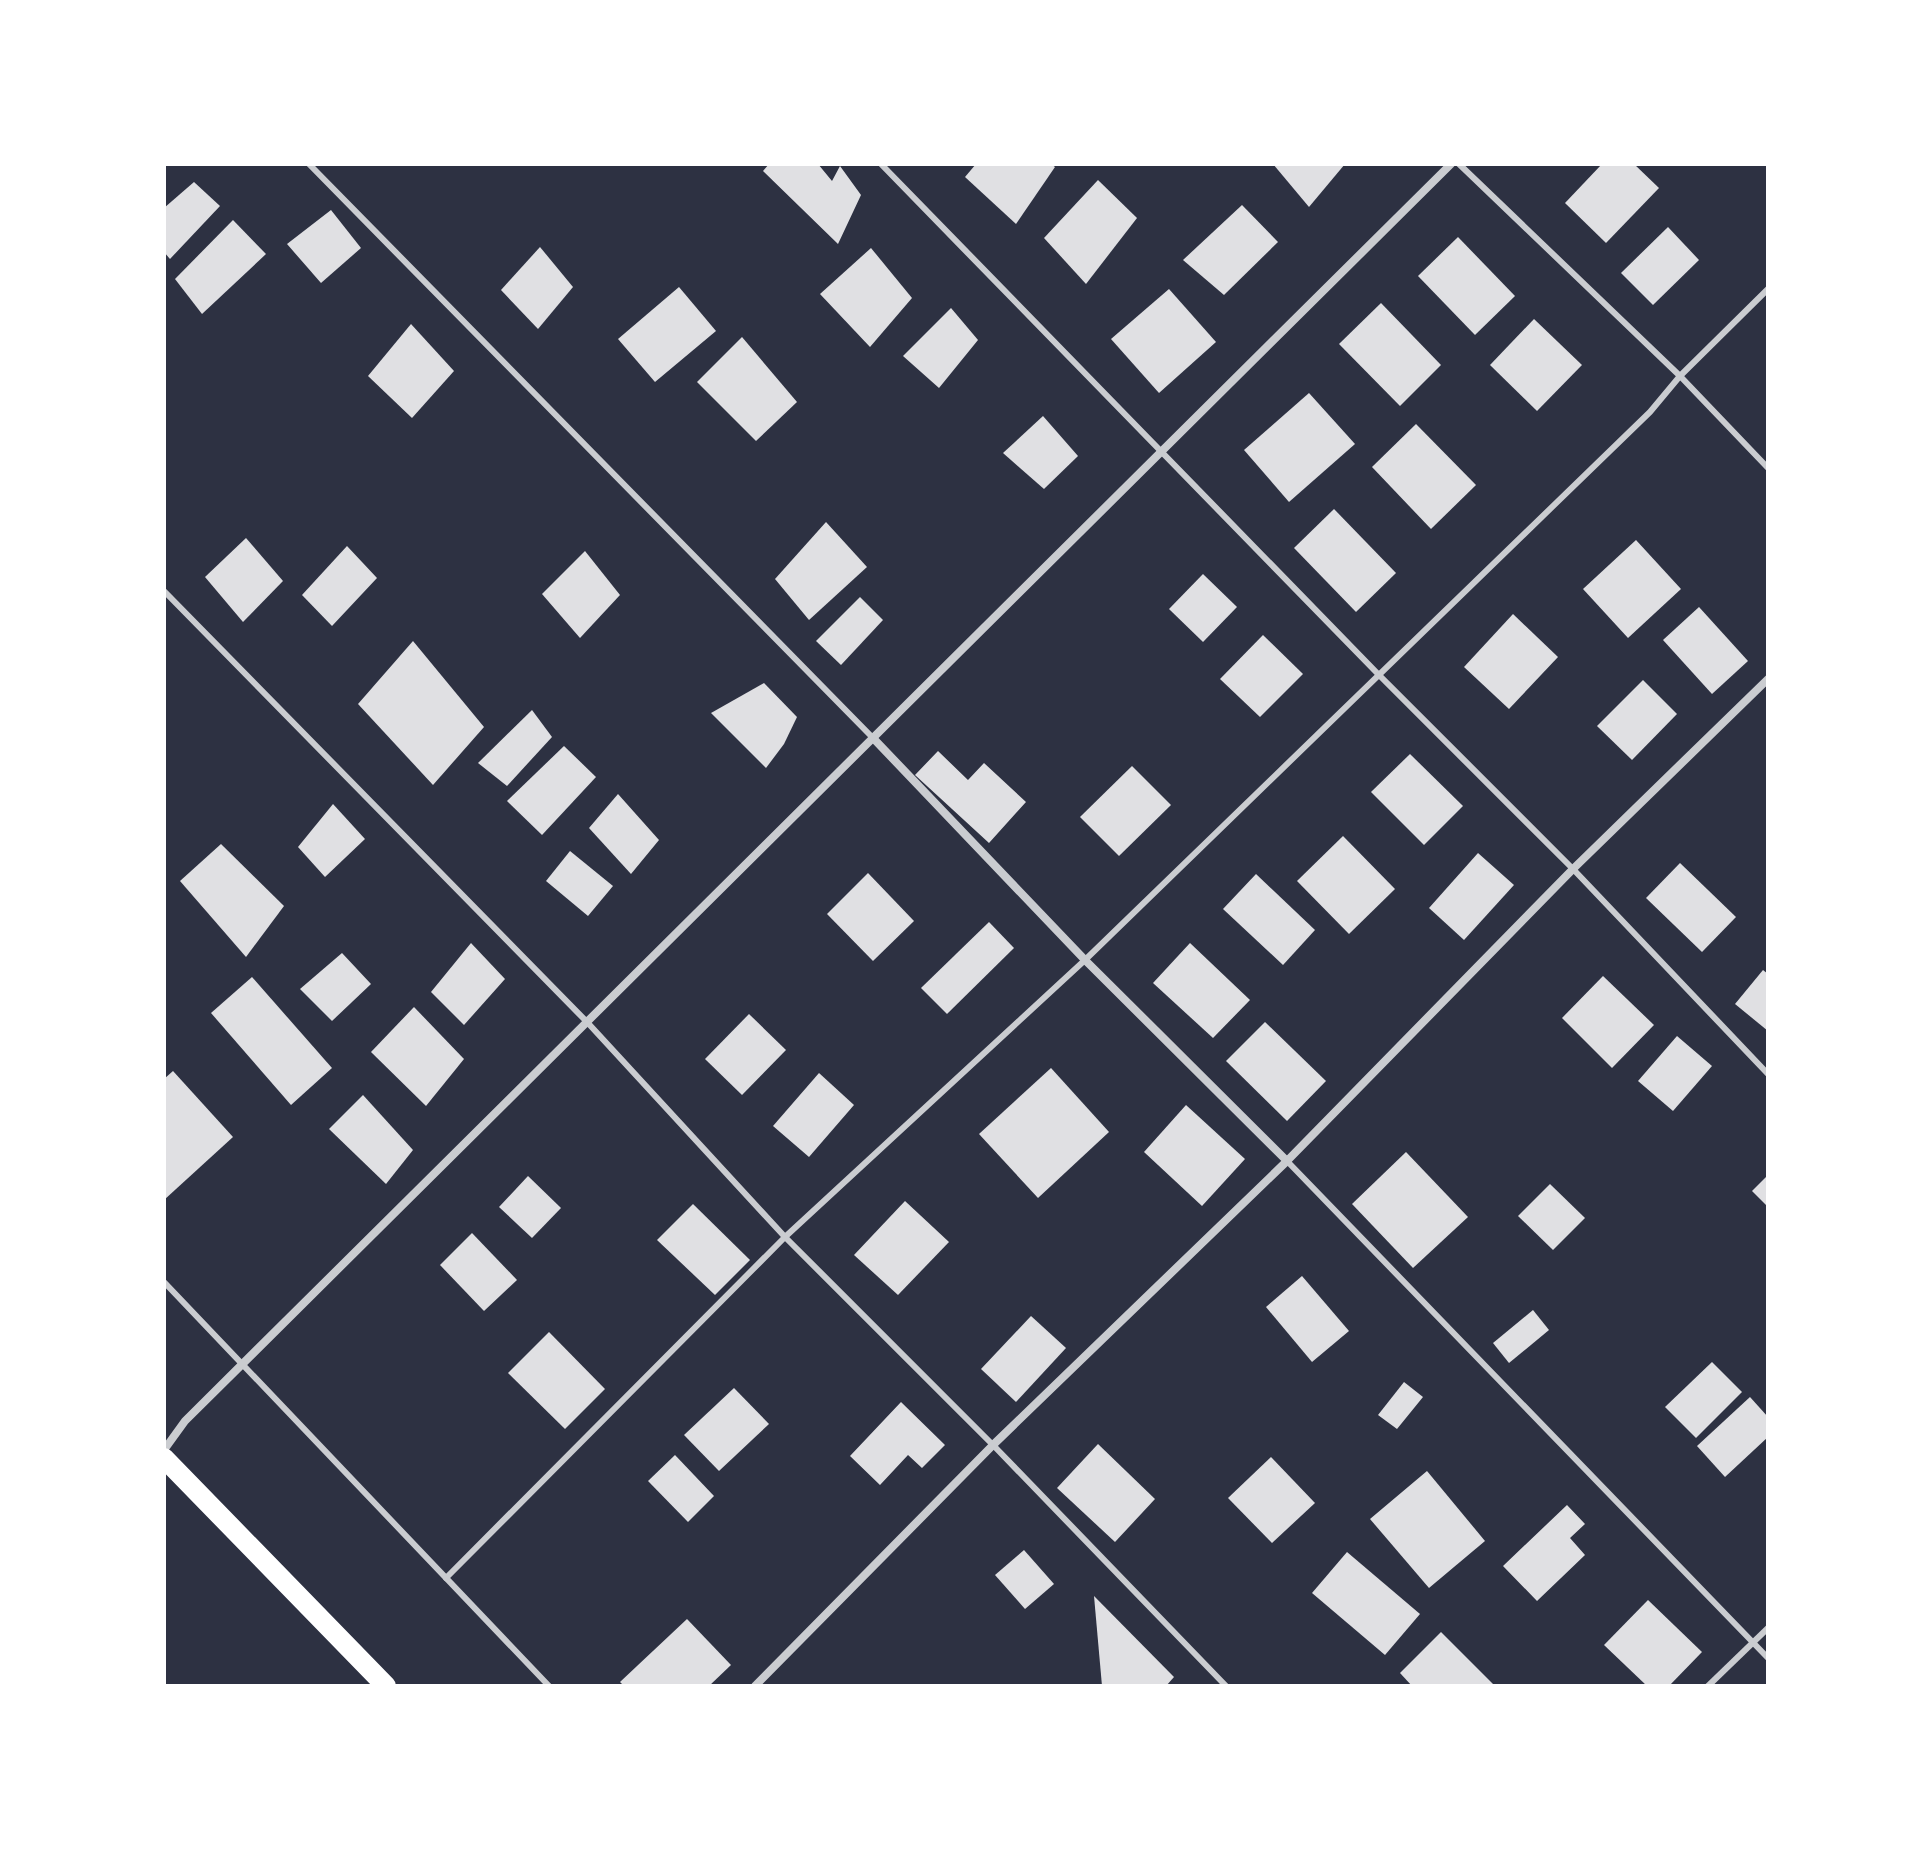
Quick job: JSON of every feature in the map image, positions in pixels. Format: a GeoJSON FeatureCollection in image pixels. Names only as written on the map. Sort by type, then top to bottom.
{"type":"FeatureCollection","features":[{"type":"Feature","properties":{"kind":"main road"},"geometry":{"type":"LineString","coordinates":[[164,1458],[386,1686]]}},
{"type":"Feature","properties":{"kind":"street"},"geometry":{"type":"LineString","coordinates":[[164,1450],[185,1421],[1451,164]]}},
{"type":"Feature","properties":{"kind":"street"},"geometry":{"type":"LineString","coordinates":[[755,1686],[993,1445],[1287,1161],[1573,869],[1768,679]]}},
{"type":"Feature","properties":{"kind":"street"},"geometry":{"type":"LineString","coordinates":[[873,738],[1085,960],[1287,1161]]}},
{"type":"Feature","properties":{"kind":"lane"},"geometry":{"type":"LineString","coordinates":[[309,164],[873,738]]}},
{"type":"Feature","properties":{"kind":"lane"},"geometry":{"type":"LineString","coordinates":[[881,164],[1379,675],[1573,869],[1768,1074]]}},
{"type":"Feature","properties":{"kind":"lane"},"geometry":{"type":"LineString","coordinates":[[1459,164],[1680,376],[1768,468]]}},
{"type":"Feature","properties":{"kind":"lane"},"geometry":{"type":"LineString","coordinates":[[446,1578],[785,1237],[1085,960],[1650,412],[1680,376],[1768,289]]}},
{"type":"Feature","properties":{"kind":"lane"},"geometry":{"type":"LineString","coordinates":[[164,591],[587,1022],[785,1237],[993,1445],[1226,1686]]}},
{"type":"Feature","properties":{"kind":"lane"},"geometry":{"type":"LineString","coordinates":[[1287,1161],[1768,1658]]}},
{"type":"Feature","properties":{"kind":"lane"},"geometry":{"type":"LineString","coordinates":[[164,1282],[549,1686]]}},
{"type":"Feature","properties":{"kind":"lane"},"geometry":{"type":"LineString","coordinates":[[1708,1686],[1768,1628]]}},
{"type":"Feature","properties":{"kind":"building"},"geometry":{"type":"Polygon","coordinates":[[[769,164],[818,164],[832,181],[840,166],[861,195],[838,244],[763,171],[769,164]]]}},
{"type":"Feature","properties":{"kind":"building"},"geometry":{"type":"Polygon","coordinates":[[[976,164],[1051,164],[1055,167],[1016,224],[965,177],[976,164]]]}},
{"type":"Feature","properties":{"kind":"building"},"geometry":{"type":"Polygon","coordinates":[[[1273,164],[1345,164],[1309,207],[1273,164]]]}},
{"type":"Feature","properties":{"kind":"building"},"geometry":{"type":"Polygon","coordinates":[[[1602,164],[1634,164],[1659,188],[1606,243],[1565,203],[1602,164]]]}},
{"type":"Feature","properties":{"kind":"building"},"geometry":{"type":"Polygon","coordinates":[[[1098,180],[1137,218],[1086,284],[1044,238],[1098,180]]]}},
{"type":"Feature","properties":{"kind":"building"},"geometry":{"type":"Polygon","coordinates":[[[194,182],[220,206],[170,259],[164,252],[164,208],[194,182]]]}},
{"type":"Feature","properties":{"kind":"building"},"geometry":{"type":"Polygon","coordinates":[[[1242,205],[1278,242],[1224,295],[1183,260],[1242,205]]]}},
{"type":"Feature","properties":{"kind":"building"},"geometry":{"type":"Polygon","coordinates":[[[331,210],[361,248],[321,283],[287,244],[331,210]]]}},
{"type":"Feature","properties":{"kind":"building"},"geometry":{"type":"Polygon","coordinates":[[[233,220],[266,254],[202,314],[175,279],[233,220]]]}},
{"type":"Feature","properties":{"kind":"building"},"geometry":{"type":"Polygon","coordinates":[[[1668,227],[1699,260],[1653,305],[1621,273],[1668,227]]]}},
{"type":"Feature","properties":{"kind":"building"},"geometry":{"type":"Polygon","coordinates":[[[1458,237],[1515,296],[1475,335],[1418,276],[1458,237]]]}},
{"type":"Feature","properties":{"kind":"building"},"geometry":{"type":"Polygon","coordinates":[[[540,247],[573,287],[538,329],[501,290],[540,247]]]}},
{"type":"Feature","properties":{"kind":"building"},"geometry":{"type":"Polygon","coordinates":[[[871,248],[912,298],[870,347],[820,294],[871,248]]]}},
{"type":"Feature","properties":{"kind":"building"},"geometry":{"type":"Polygon","coordinates":[[[679,287],[716,331],[655,382],[618,339],[679,287]]]}},
{"type":"Feature","properties":{"kind":"building"},"geometry":{"type":"Polygon","coordinates":[[[1169,289],[1216,342],[1159,393],[1111,339],[1169,289]]]}},
{"type":"Feature","properties":{"kind":"building"},"geometry":{"type":"Polygon","coordinates":[[[1381,303],[1441,365],[1400,406],[1339,344],[1381,303]]]}},
{"type":"Feature","properties":{"kind":"building"},"geometry":{"type":"Polygon","coordinates":[[[951,308],[978,340],[939,388],[903,356],[951,308]]]}},
{"type":"Feature","properties":{"kind":"building"},"geometry":{"type":"Polygon","coordinates":[[[1534,319],[1582,365],[1537,411],[1490,365],[1534,319]]]}},
{"type":"Feature","properties":{"kind":"building"},"geometry":{"type":"Polygon","coordinates":[[[411,324],[454,371],[412,418],[368,376],[411,324]]]}},
{"type":"Feature","properties":{"kind":"building"},"geometry":{"type":"Polygon","coordinates":[[[742,337],[797,402],[756,441],[697,382],[742,337]]]}},
{"type":"Feature","properties":{"kind":"building"},"geometry":{"type":"Polygon","coordinates":[[[1309,393],[1355,444],[1289,502],[1244,450],[1309,393]]]}},
{"type":"Feature","properties":{"kind":"building"},"geometry":{"type":"Polygon","coordinates":[[[1043,416],[1078,456],[1044,489],[1003,453],[1043,416]]]}},
{"type":"Feature","properties":{"kind":"building"},"geometry":{"type":"Polygon","coordinates":[[[1416,424],[1476,485],[1431,529],[1372,467],[1416,424]]]}},
{"type":"Feature","properties":{"kind":"building"},"geometry":{"type":"Polygon","coordinates":[[[1334,509],[1396,573],[1356,612],[1294,548],[1334,509]]]}},
{"type":"Feature","properties":{"kind":"building"},"geometry":{"type":"Polygon","coordinates":[[[826,522],[867,567],[809,620],[775,579],[826,522]]]}},
{"type":"Feature","properties":{"kind":"building"},"geometry":{"type":"Polygon","coordinates":[[[246,538],[283,581],[243,622],[205,577],[246,538]]]}},
{"type":"Feature","properties":{"kind":"building"},"geometry":{"type":"Polygon","coordinates":[[[1636,540],[1681,589],[1628,638],[1583,589],[1636,540]]]}},
{"type":"Feature","properties":{"kind":"building"},"geometry":{"type":"Polygon","coordinates":[[[347,546],[377,578],[332,626],[302,595],[347,546]]]}},
{"type":"Feature","properties":{"kind":"building"},"geometry":{"type":"Polygon","coordinates":[[[585,551],[620,595],[580,638],[542,594],[585,551]]]}},
{"type":"Feature","properties":{"kind":"building"},"geometry":{"type":"Polygon","coordinates":[[[1203,574],[1237,607],[1203,642],[1169,609],[1203,574]]]}},
{"type":"Feature","properties":{"kind":"building"},"geometry":{"type":"Polygon","coordinates":[[[860,597],[883,620],[841,665],[816,641],[860,597]]]}},
{"type":"Feature","properties":{"kind":"building"},"geometry":{"type":"Polygon","coordinates":[[[1699,607],[1748,661],[1712,694],[1663,640],[1699,607]]]}},
{"type":"Feature","properties":{"kind":"building"},"geometry":{"type":"Polygon","coordinates":[[[1513,614],[1558,657],[1509,709],[1464,667],[1513,614]]]}},
{"type":"Feature","properties":{"kind":"building"},"geometry":{"type":"Polygon","coordinates":[[[1263,635],[1303,674],[1260,717],[1220,679],[1263,635]]]}},
{"type":"Feature","properties":{"kind":"building"},"geometry":{"type":"Polygon","coordinates":[[[413,641],[484,727],[433,785],[358,704],[413,641]]]}},
{"type":"Feature","properties":{"kind":"building"},"geometry":{"type":"Polygon","coordinates":[[[1643,680],[1677,714],[1632,760],[1597,726],[1643,680]]]}},
{"type":"Feature","properties":{"kind":"building"},"geometry":{"type":"Polygon","coordinates":[[[764,683],[797,717],[784,744],[766,768],[711,713],[764,683]]]}},
{"type":"Feature","properties":{"kind":"building"},"geometry":{"type":"Polygon","coordinates":[[[532,710],[552,737],[507,786],[478,763],[532,710]]]}},
{"type":"Feature","properties":{"kind":"building"},"geometry":{"type":"Polygon","coordinates":[[[564,746],[596,777],[542,835],[507,801],[564,746]]]}},
{"type":"Feature","properties":{"kind":"building"},"geometry":{"type":"Polygon","coordinates":[[[938,751],[968,780],[984,763],[1026,802],[989,843],[915,775],[938,751]]]}},
{"type":"Feature","properties":{"kind":"building"},"geometry":{"type":"Polygon","coordinates":[[[1410,754],[1463,806],[1424,845],[1371,792],[1410,754]]]}},
{"type":"Feature","properties":{"kind":"building"},"geometry":{"type":"Polygon","coordinates":[[[1132,766],[1171,805],[1119,856],[1080,817],[1132,766]]]}},
{"type":"Feature","properties":{"kind":"building"},"geometry":{"type":"Polygon","coordinates":[[[618,794],[659,840],[631,874],[589,828],[618,794]]]}},
{"type":"Feature","properties":{"kind":"building"},"geometry":{"type":"Polygon","coordinates":[[[333,804],[365,839],[325,877],[298,847],[333,804]]]}},
{"type":"Feature","properties":{"kind":"building"},"geometry":{"type":"Polygon","coordinates":[[[1343,836],[1395,889],[1349,934],[1297,881],[1343,836]]]}},
{"type":"Feature","properties":{"kind":"building"},"geometry":{"type":"Polygon","coordinates":[[[221,844],[284,906],[246,957],[180,881],[221,844]]]}},
{"type":"Feature","properties":{"kind":"building"},"geometry":{"type":"Polygon","coordinates":[[[570,851],[613,886],[588,916],[546,881],[570,851]]]}},
{"type":"Feature","properties":{"kind":"building"},"geometry":{"type":"Polygon","coordinates":[[[1478,853],[1514,885],[1464,940],[1429,908],[1478,853]]]}},
{"type":"Feature","properties":{"kind":"building"},"geometry":{"type":"Polygon","coordinates":[[[1680,863],[1736,917],[1702,952],[1646,898],[1680,863]]]}},
{"type":"Feature","properties":{"kind":"building"},"geometry":{"type":"Polygon","coordinates":[[[868,873],[914,921],[873,961],[827,914],[868,873]]]}},
{"type":"Feature","properties":{"kind":"building"},"geometry":{"type":"Polygon","coordinates":[[[1256,874],[1315,930],[1283,965],[1223,909],[1256,874]]]}},
{"type":"Feature","properties":{"kind":"building"},"geometry":{"type":"Polygon","coordinates":[[[989,922],[1014,948],[947,1014],[921,988],[989,922]]]}},
{"type":"Feature","properties":{"kind":"building"},"geometry":{"type":"Polygon","coordinates":[[[471,943],[505,979],[464,1025],[431,992],[471,943]]]}},
{"type":"Feature","properties":{"kind":"building"},"geometry":{"type":"Polygon","coordinates":[[[1190,943],[1250,1000],[1213,1038],[1153,983],[1190,943]]]}},
{"type":"Feature","properties":{"kind":"building"},"geometry":{"type":"Polygon","coordinates":[[[342,953],[371,984],[332,1021],[300,989],[342,953]]]}},
{"type":"Feature","properties":{"kind":"building"},"geometry":{"type":"Polygon","coordinates":[[[1763,970],[1768,974],[1768,1031],[1735,1004],[1763,970]]]}},
{"type":"Feature","properties":{"kind":"building"},"geometry":{"type":"Polygon","coordinates":[[[1603,976],[1654,1025],[1612,1068],[1562,1018],[1603,976]]]}},
{"type":"Feature","properties":{"kind":"building"},"geometry":{"type":"Polygon","coordinates":[[[252,977],[332,1068],[291,1105],[211,1013],[252,977]]]}},
{"type":"Feature","properties":{"kind":"building"},"geometry":{"type":"Polygon","coordinates":[[[414,1007],[464,1059],[426,1106],[371,1052],[414,1007]]]}},
{"type":"Feature","properties":{"kind":"building"},"geometry":{"type":"Polygon","coordinates":[[[749,1014],[786,1050],[742,1095],[705,1059],[749,1014]]]}},
{"type":"Feature","properties":{"kind":"building"},"geometry":{"type":"Polygon","coordinates":[[[1265,1022],[1326,1081],[1287,1121],[1226,1061],[1265,1022]]]}},
{"type":"Feature","properties":{"kind":"building"},"geometry":{"type":"Polygon","coordinates":[[[1677,1036],[1712,1066],[1673,1111],[1638,1081],[1677,1036]]]}},
{"type":"Feature","properties":{"kind":"building"},"geometry":{"type":"Polygon","coordinates":[[[1051,1068],[1109,1132],[1038,1198],[979,1134],[1051,1068]]]}},
{"type":"Feature","properties":{"kind":"building"},"geometry":{"type":"Polygon","coordinates":[[[173,1071],[233,1137],[164,1200],[164,1079],[173,1071]]]}},
{"type":"Feature","properties":{"kind":"building"},"geometry":{"type":"Polygon","coordinates":[[[819,1073],[854,1105],[809,1157],[773,1126],[819,1073]]]}},
{"type":"Feature","properties":{"kind":"building"},"geometry":{"type":"Polygon","coordinates":[[[363,1095],[413,1150],[386,1184],[329,1129],[363,1095]]]}},
{"type":"Feature","properties":{"kind":"building"},"geometry":{"type":"Polygon","coordinates":[[[1186,1105],[1245,1159],[1202,1206],[1144,1152],[1186,1105]]]}},
{"type":"Feature","properties":{"kind":"building"},"geometry":{"type":"Polygon","coordinates":[[[1406,1152],[1468,1217],[1413,1268],[1352,1204],[1406,1152]]]}},
{"type":"Feature","properties":{"kind":"building"},"geometry":{"type":"Polygon","coordinates":[[[1768,1175],[1768,1207],[1752,1191],[1768,1175]]]}},
{"type":"Feature","properties":{"kind":"building"},"geometry":{"type":"Polygon","coordinates":[[[528,1176],[561,1208],[532,1238],[499,1207],[528,1176]]]}},
{"type":"Feature","properties":{"kind":"building"},"geometry":{"type":"Polygon","coordinates":[[[1550,1184],[1585,1218],[1553,1250],[1518,1216],[1550,1184]]]}},
{"type":"Feature","properties":{"kind":"building"},"geometry":{"type":"Polygon","coordinates":[[[905,1201],[949,1242],[898,1295],[854,1255],[905,1201]]]}},
{"type":"Feature","properties":{"kind":"building"},"geometry":{"type":"Polygon","coordinates":[[[693,1204],[750,1260],[715,1295],[657,1240],[693,1204]]]}},
{"type":"Feature","properties":{"kind":"building"},"geometry":{"type":"Polygon","coordinates":[[[472,1233],[517,1280],[484,1311],[440,1265],[472,1233]]]}},
{"type":"Feature","properties":{"kind":"building"},"geometry":{"type":"Polygon","coordinates":[[[1302,1276],[1349,1331],[1312,1362],[1266,1307],[1302,1276]]]}},
{"type":"Feature","properties":{"kind":"building"},"geometry":{"type":"Polygon","coordinates":[[[1533,1310],[1549,1330],[1509,1363],[1493,1343],[1533,1310]]]}},
{"type":"Feature","properties":{"kind":"building"},"geometry":{"type":"Polygon","coordinates":[[[1031,1316],[1066,1348],[1016,1402],[981,1369],[1031,1316]]]}},
{"type":"Feature","properties":{"kind":"building"},"geometry":{"type":"Polygon","coordinates":[[[549,1332],[605,1389],[565,1429],[508,1373],[549,1332]]]}},
{"type":"Feature","properties":{"kind":"building"},"geometry":{"type":"Polygon","coordinates":[[[1712,1362],[1742,1392],[1696,1438],[1665,1407],[1712,1362]]]}},
{"type":"Feature","properties":{"kind":"building"},"geometry":{"type":"Polygon","coordinates":[[[1404,1382],[1423,1397],[1397,1429],[1378,1415],[1404,1382]]]}},
{"type":"Feature","properties":{"kind":"building"},"geometry":{"type":"Polygon","coordinates":[[[734,1388],[769,1424],[719,1471],[684,1435],[734,1388]]]}},
{"type":"Feature","properties":{"kind":"building"},"geometry":{"type":"Polygon","coordinates":[[[1750,1397],[1768,1417],[1768,1437],[1725,1477],[1697,1446],[1750,1397]]]}},
{"type":"Feature","properties":{"kind":"building"},"geometry":{"type":"Polygon","coordinates":[[[901,1402],[945,1445],[922,1468],[908,1455],[880,1485],[850,1456],[901,1402]]]}},
{"type":"Feature","properties":{"kind":"building"},"geometry":{"type":"Polygon","coordinates":[[[1098,1444],[1155,1499],[1115,1542],[1057,1488],[1098,1444]]]}},
{"type":"Feature","properties":{"kind":"building"},"geometry":{"type":"Polygon","coordinates":[[[675,1455],[714,1496],[688,1522],[648,1481],[675,1455]]]}},
{"type":"Feature","properties":{"kind":"building"},"geometry":{"type":"Polygon","coordinates":[[[1271,1457],[1315,1503],[1272,1543],[1228,1498],[1271,1457]]]}},
{"type":"Feature","properties":{"kind":"building"},"geometry":{"type":"Polygon","coordinates":[[[1427,1471],[1485,1541],[1429,1588],[1370,1519],[1427,1471]]]}},
{"type":"Feature","properties":{"kind":"building"},"geometry":{"type":"Polygon","coordinates":[[[1567,1505],[1585,1524],[1570,1538],[1585,1555],[1537,1601],[1503,1566],[1567,1505]]]}},
{"type":"Feature","properties":{"kind":"building"},"geometry":{"type":"Polygon","coordinates":[[[1024,1550],[1054,1584],[1025,1609],[995,1575],[1024,1550]]]}},
{"type":"Feature","properties":{"kind":"building"},"geometry":{"type":"Polygon","coordinates":[[[1347,1552],[1420,1614],[1385,1655],[1312,1593],[1347,1552]]]}},
{"type":"Feature","properties":{"kind":"building"},"geometry":{"type":"Polygon","coordinates":[[[1094,1596],[1174,1677],[1166,1686],[1102,1686],[1094,1596]]]}},
{"type":"Feature","properties":{"kind":"building"},"geometry":{"type":"Polygon","coordinates":[[[1648,1600],[1702,1652],[1669,1686],[1647,1686],[1604,1645],[1648,1600]]]}},
{"type":"Feature","properties":{"kind":"building"},"geometry":{"type":"Polygon","coordinates":[[[687,1619],[731,1665],[709,1686],[624,1686],[620,1682],[687,1619]]]}},
{"type":"Feature","properties":{"kind":"building"},"geometry":{"type":"Polygon","coordinates":[[[1441,1632],[1495,1686],[1412,1686],[1400,1673],[1441,1632]]]}}]}
